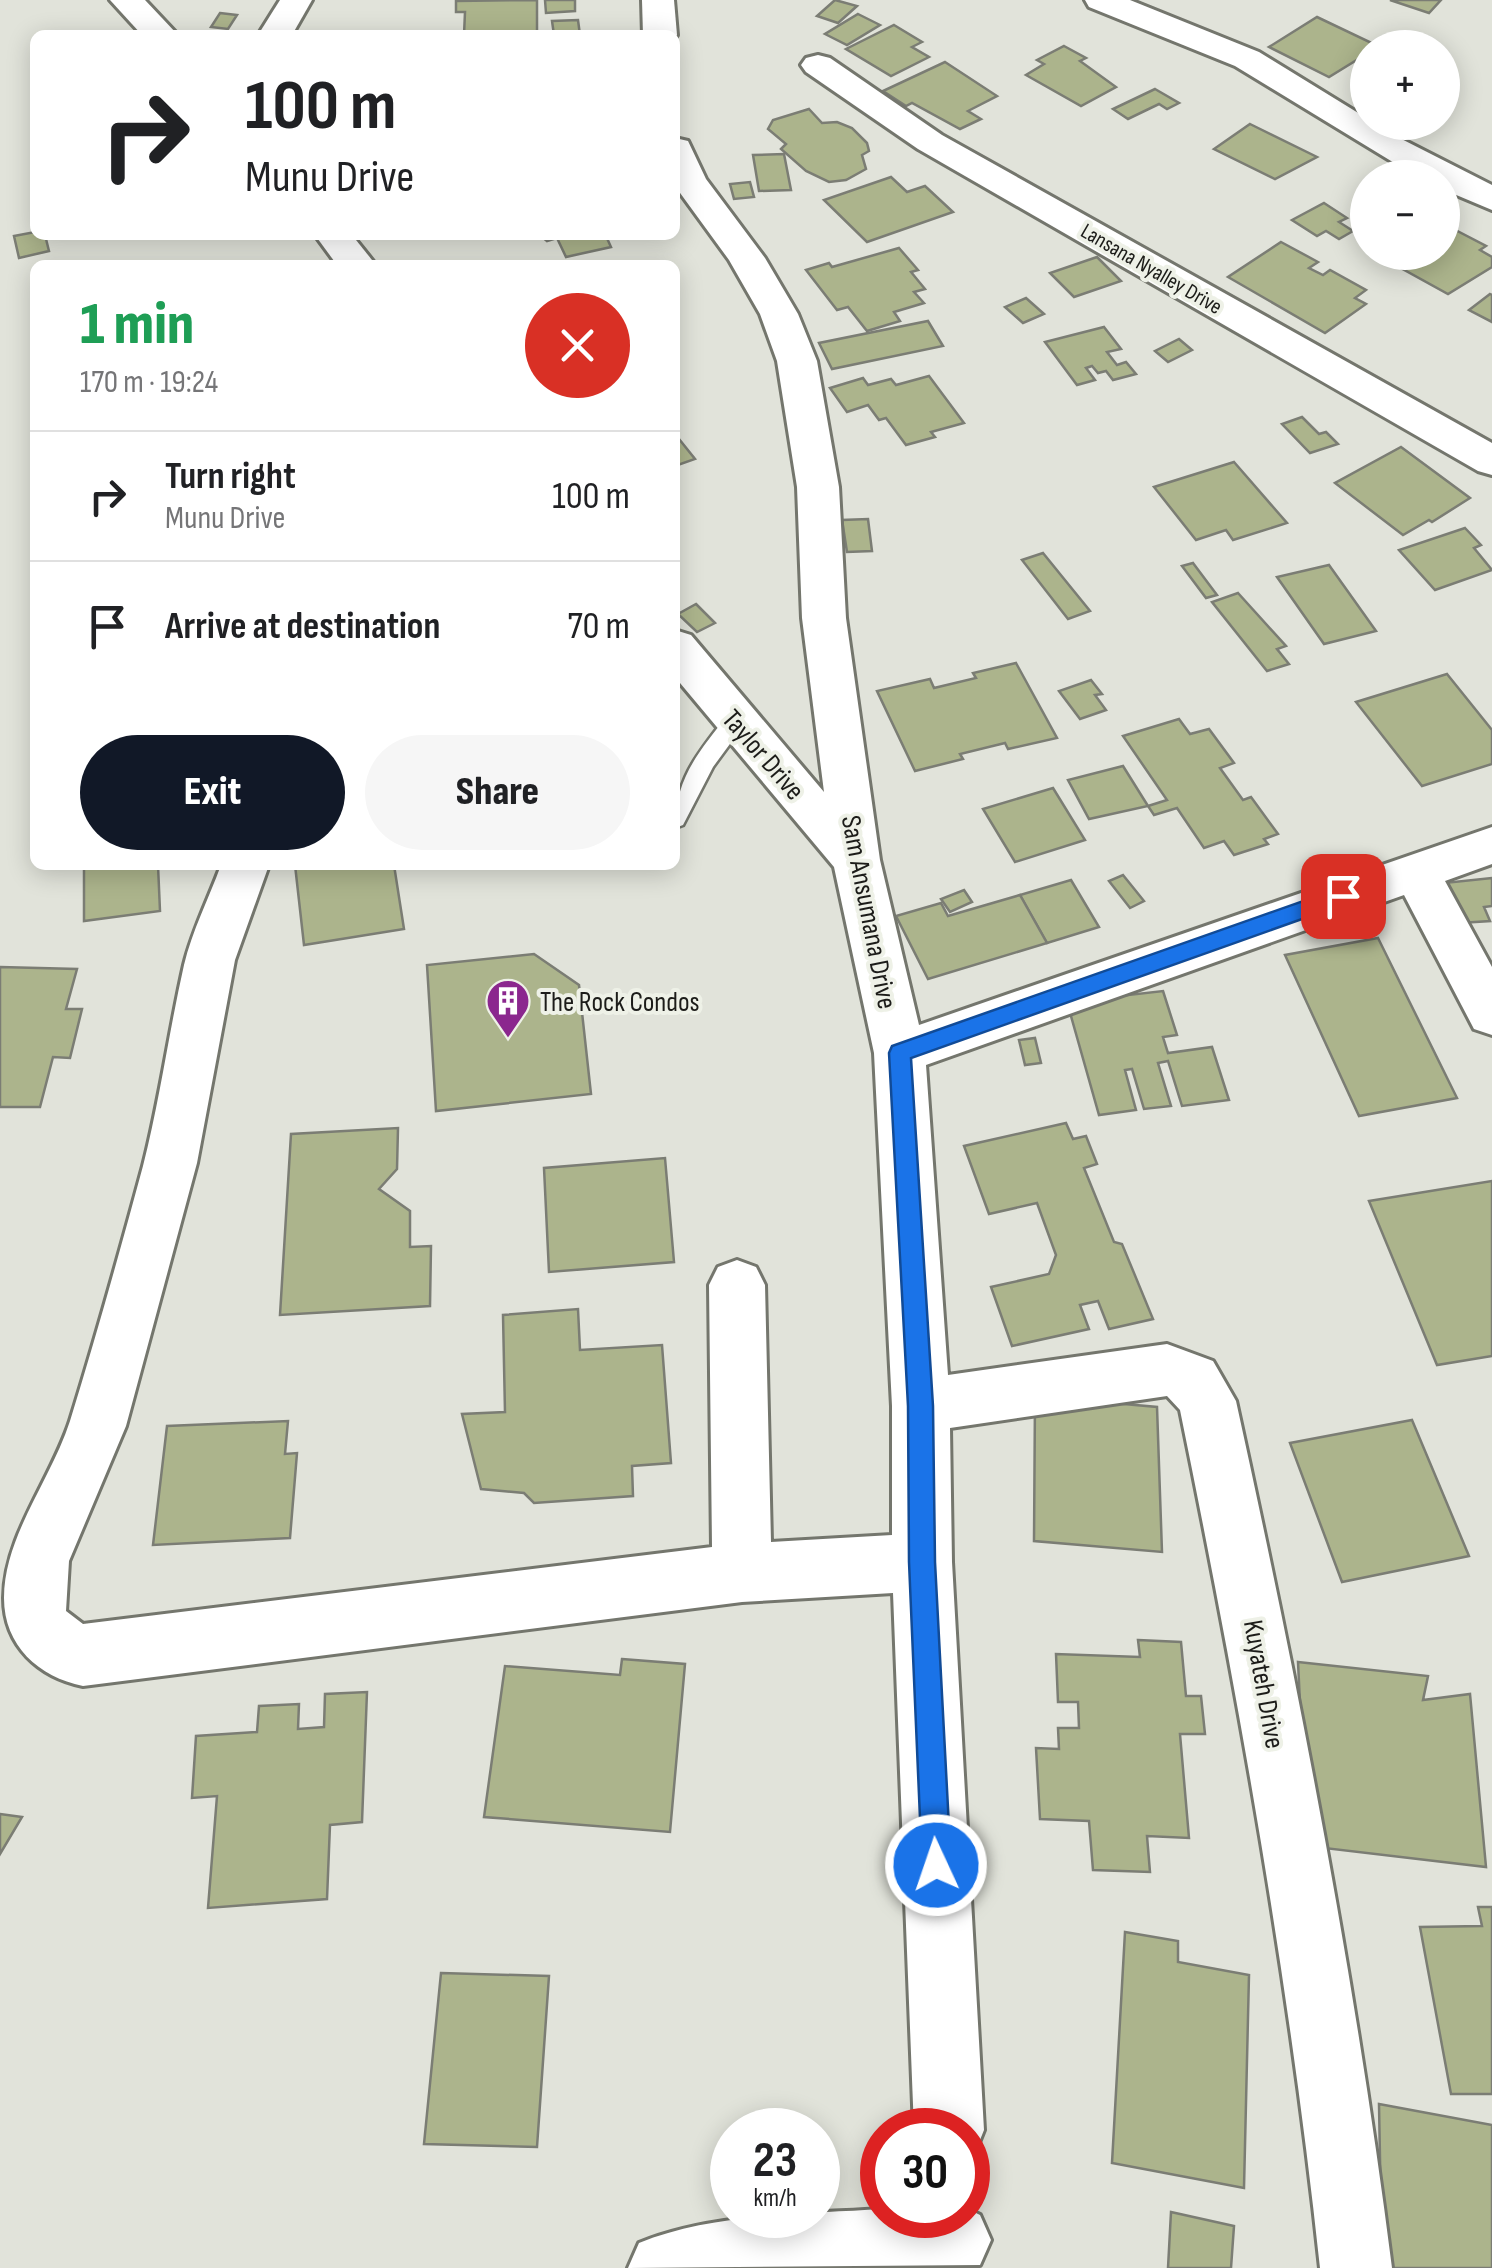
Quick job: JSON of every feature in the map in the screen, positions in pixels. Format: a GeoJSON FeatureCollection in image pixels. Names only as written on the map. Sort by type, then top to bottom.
{"type":"FeatureCollection","features":[{"type":"Feature","properties":{"kind":"street"},"geometry":{"type":"LineString","coordinates":[[126,0],[155,30]]}},
{"type":"Feature","properties":{"kind":"street"},"geometry":{"type":"LineString","coordinates":[[278,30],[296,0]]}},
{"type":"Feature","properties":{"kind":"street"},"geometry":{"type":"LineString","coordinates":[[658,0],[660,30]]}},
{"type":"Feature","properties":{"kind":"street"},"geometry":{"type":"LineString","coordinates":[[1101,0],[1247,58],[1403,156],[1492,199]]}},
{"type":"Feature","properties":{"kind":"street","name":"Lansana Nyalley Drive"},"geometry":{"type":"LineString","coordinates":[[818,65],[930,142],[1492,461]]}},
{"type":"Feature","properties":{"kind":"street","name":"Sam Ansumana Drive"},"geometry":{"type":"LineString","coordinates":[[680,160],[779,314],[797,361],[818,487],[824,618],[856,860],[900,1053],[921,1406],[922,1562],[948,2108]]}},
{"type":"Feature","properties":{"kind":"street"},"geometry":{"type":"LineString","coordinates":[[337,240],[353,260]]}},
{"type":"Feature","properties":{"kind":"street","name":"Taylor Drive"},"geometry":{"type":"LineString","coordinates":[[680,652],[735,722],[856,860]]}},
{"type":"Feature","properties":{"kind":"street"},"geometry":{"type":"LineString","coordinates":[[900,1053],[1492,844]]}},
{"type":"Feature","properties":{"kind":"street"},"geometry":{"type":"LineString","coordinates":[[243,870],[210,960],[170,1162],[97,1426],[39,1561],[34,1600],[46,1636],[68,1652],[83,1655],[742,1573],[922,1562]]}},
{"type":"Feature","properties":{"kind":"street"},"geometry":{"type":"LineString","coordinates":[[1416,872],[1492,1014]]}},
{"type":"Feature","properties":{"kind":"street"},"geometry":{"type":"LineString","coordinates":[[737,1286],[742,1573]]}},
{"type":"Feature","properties":{"kind":"street","name":"Kuyateh Drive"},"geometry":{"type":"LineString","coordinates":[[921,1406],[1167,1370],[1193,1380],[1206,1401],[1261,1654],[1342,2142],[1356,2268]]}},
{"type":"Feature","properties":{"kind":"street"},"geometry":{"type":"LineString","coordinates":[[664,2268],[773,2252],[954,2241]]}},
{"type":"Feature","properties":{"kind":"lane"},"geometry":{"type":"LineString","coordinates":[[680,809],[704,762],[735,722]]}},
{"type":"Feature","properties":{"kind":"building"},"geometry":{"type":"Polygon","coordinates":[[[537,0],[537,30],[464,30],[465,12],[456,12],[456,1],[537,0]]]}},
{"type":"Feature","properties":{"kind":"building"},"geometry":{"type":"Polygon","coordinates":[[[545,0],[575,0],[575,11],[546,13],[545,0]]]}},
{"type":"Feature","properties":{"kind":"building"},"geometry":{"type":"Polygon","coordinates":[[[835,0],[857,6],[838,23],[817,16],[835,0]]]}},
{"type":"Feature","properties":{"kind":"building"},"geometry":{"type":"Polygon","coordinates":[[[1390,0],[1441,0],[1429,13],[1390,0]]]}},
{"type":"Feature","properties":{"kind":"building"},"geometry":{"type":"Polygon","coordinates":[[[220,13],[237,15],[228,29],[211,27],[220,13]]]}},
{"type":"Feature","properties":{"kind":"building"},"geometry":{"type":"Polygon","coordinates":[[[858,14],[880,25],[847,45],[825,34],[858,14]]]}},
{"type":"Feature","properties":{"kind":"building"},"geometry":{"type":"Polygon","coordinates":[[[1317,17],[1350,33],[1350,64],[1329,77],[1269,47],[1317,17]]]}},
{"type":"Feature","properties":{"kind":"building"},"geometry":{"type":"Polygon","coordinates":[[[578,20],[579,30],[553,30],[552,21],[578,20]]]}},
{"type":"Feature","properties":{"kind":"building"},"geometry":{"type":"Polygon","coordinates":[[[894,25],[922,42],[912,47],[929,57],[891,76],[846,49],[894,25]]]}},
{"type":"Feature","properties":{"kind":"building"},"geometry":{"type":"Polygon","coordinates":[[[1064,46],[1086,58],[1080,61],[1116,87],[1081,106],[1026,75],[1044,64],[1037,60],[1064,46]]]}},
{"type":"Feature","properties":{"kind":"building"},"geometry":{"type":"Polygon","coordinates":[[[945,62],[997,96],[968,111],[981,119],[960,129],[912,103],[906,106],[883,91],[945,62]]]}},
{"type":"Feature","properties":{"kind":"building"},"geometry":{"type":"Polygon","coordinates":[[[1155,89],[1179,103],[1167,109],[1159,104],[1128,119],[1113,109],[1155,89]]]}},
{"type":"Feature","properties":{"kind":"building"},"geometry":{"type":"Polygon","coordinates":[[[809,109],[822,123],[837,122],[852,128],[867,143],[869,151],[862,155],[866,169],[846,180],[829,182],[806,171],[781,149],[786,144],[768,129],[773,120],[809,109]]]}},
{"type":"Feature","properties":{"kind":"building"},"geometry":{"type":"Polygon","coordinates":[[[1250,124],[1317,157],[1275,179],[1214,149],[1250,124]]]}},
{"type":"Feature","properties":{"kind":"building"},"geometry":{"type":"Polygon","coordinates":[[[784,154],[791,190],[759,191],[753,155],[784,154]]]}},
{"type":"Feature","properties":{"kind":"building"},"geometry":{"type":"Polygon","coordinates":[[[891,177],[907,192],[925,186],[953,212],[867,242],[824,200],[891,177]]]}},
{"type":"Feature","properties":{"kind":"building"},"geometry":{"type":"Polygon","coordinates":[[[750,182],[754,197],[734,199],[730,184],[750,182]]]}},
{"type":"Feature","properties":{"kind":"building"},"geometry":{"type":"Polygon","coordinates":[[[1324,203],[1347,218],[1339,222],[1350,233],[1339,239],[1326,231],[1317,236],[1292,220],[1324,203]]]}},
{"type":"Feature","properties":{"kind":"building"},"geometry":{"type":"Polygon","coordinates":[[[1460,232],[1486,246],[1480,250],[1492,257],[1492,267],[1448,294],[1404,270],[1460,270],[1460,232]]]}},
{"type":"Feature","properties":{"kind":"building"},"geometry":{"type":"Polygon","coordinates":[[[30,233],[30,240],[46,240],[49,251],[19,258],[14,236],[30,233]]]}},
{"type":"Feature","properties":{"kind":"building"},"geometry":{"type":"Polygon","coordinates":[[[558,240],[608,240],[611,247],[566,257],[558,240]]]}},
{"type":"Feature","properties":{"kind":"building"},"geometry":{"type":"Polygon","coordinates":[[[1281,242],[1318,262],[1309,268],[1323,275],[1330,270],[1366,290],[1355,298],[1366,304],[1325,333],[1228,277],[1281,242]]]}},
{"type":"Feature","properties":{"kind":"building"},"geometry":{"type":"Polygon","coordinates":[[[899,248],[918,270],[911,272],[925,289],[914,292],[924,303],[894,312],[900,321],[867,331],[848,307],[837,310],[806,270],[829,263],[832,267],[899,248]]]}},
{"type":"Feature","properties":{"kind":"building"},"geometry":{"type":"Polygon","coordinates":[[[1097,257],[1121,281],[1074,297],[1050,273],[1097,257]]]}},
{"type":"Feature","properties":{"kind":"building"},"geometry":{"type":"Polygon","coordinates":[[[1492,295],[1492,322],[1469,310],[1492,295]]]}},
{"type":"Feature","properties":{"kind":"building"},"geometry":{"type":"Polygon","coordinates":[[[1026,298],[1044,314],[1023,323],[1005,307],[1026,298]]]}},
{"type":"Feature","properties":{"kind":"building"},"geometry":{"type":"Polygon","coordinates":[[[928,321],[943,346],[832,369],[819,343],[928,321]]]}},
{"type":"Feature","properties":{"kind":"building"},"geometry":{"type":"Polygon","coordinates":[[[1104,327],[1121,349],[1107,352],[1117,365],[1126,362],[1136,374],[1113,380],[1106,371],[1098,373],[1092,366],[1086,368],[1095,380],[1077,385],[1045,342],[1104,327]]]}},
{"type":"Feature","properties":{"kind":"building"},"geometry":{"type":"Polygon","coordinates":[[[1179,339],[1192,350],[1168,362],[1155,351],[1179,339]]]}},
{"type":"Feature","properties":{"kind":"building"},"geometry":{"type":"Polygon","coordinates":[[[929,376],[964,423],[931,432],[935,437],[906,445],[886,418],[879,420],[868,405],[847,412],[830,388],[863,378],[868,385],[891,379],[896,385],[929,376]]]}},
{"type":"Feature","properties":{"kind":"building"},"geometry":{"type":"Polygon","coordinates":[[[1302,417],[1319,434],[1326,432],[1338,444],[1310,453],[1282,424],[1302,417]]]}},
{"type":"Feature","properties":{"kind":"building"},"geometry":{"type":"Polygon","coordinates":[[[680,440],[695,459],[680,464],[680,440]]]}},
{"type":"Feature","properties":{"kind":"building"},"geometry":{"type":"Polygon","coordinates":[[[1401,447],[1470,498],[1403,535],[1335,483],[1401,447]]]}},
{"type":"Feature","properties":{"kind":"building"},"geometry":{"type":"Polygon","coordinates":[[[1234,462],[1287,523],[1233,540],[1226,530],[1196,540],[1154,487],[1234,462]]]}},
{"type":"Feature","properties":{"kind":"building"},"geometry":{"type":"Polygon","coordinates":[[[868,519],[872,551],[847,552],[842,520],[868,519]]]}},
{"type":"Feature","properties":{"kind":"building"},"geometry":{"type":"Polygon","coordinates":[[[1465,528],[1481,545],[1474,548],[1492,570],[1435,590],[1399,550],[1465,528]]]}},
{"type":"Feature","properties":{"kind":"building"},"geometry":{"type":"Polygon","coordinates":[[[1043,553],[1090,611],[1068,619],[1022,560],[1043,553]]]}},
{"type":"Feature","properties":{"kind":"building"},"geometry":{"type":"Polygon","coordinates":[[[1193,563],[1217,595],[1206,598],[1182,566],[1193,563]]]}},
{"type":"Feature","properties":{"kind":"building"},"geometry":{"type":"Polygon","coordinates":[[[1329,565],[1376,631],[1324,644],[1277,577],[1329,565]]]}},
{"type":"Feature","properties":{"kind":"building"},"geometry":{"type":"Polygon","coordinates":[[[1238,593],[1286,646],[1277,649],[1289,664],[1267,671],[1212,602],[1238,593]]]}},
{"type":"Feature","properties":{"kind":"building"},"geometry":{"type":"Polygon","coordinates":[[[696,604],[715,623],[697,632],[680,613],[696,604]]]}},
{"type":"Feature","properties":{"kind":"building"},"geometry":{"type":"Polygon","coordinates":[[[1016,663],[1057,738],[1008,749],[1005,743],[915,771],[877,691],[930,679],[934,688],[1016,663]]]}},
{"type":"Feature","properties":{"kind":"building"},"geometry":{"type":"Polygon","coordinates":[[[1447,674],[1492,730],[1492,764],[1422,786],[1356,702],[1447,674]]]}},
{"type":"Feature","properties":{"kind":"building"},"geometry":{"type":"Polygon","coordinates":[[[1091,680],[1102,694],[1095,695],[1106,710],[1080,719],[1059,691],[1091,680]]]}},
{"type":"Feature","properties":{"kind":"building"},"geometry":{"type":"Polygon","coordinates":[[[1179,719],[1190,734],[1209,729],[1234,763],[1220,768],[1243,800],[1251,797],[1278,834],[1264,839],[1268,844],[1234,855],[1224,841],[1204,848],[1177,808],[1154,815],[1148,806],[1167,800],[1123,736],[1179,719]]]}},
{"type":"Feature","properties":{"kind":"building"},"geometry":{"type":"Polygon","coordinates":[[[1123,766],[1148,806],[1089,819],[1068,780],[1123,766]]]}},
{"type":"Feature","properties":{"kind":"building"},"geometry":{"type":"Polygon","coordinates":[[[1053,788],[1085,840],[1015,862],[983,809],[1053,788]]]}},
{"type":"Feature","properties":{"kind":"building"},"geometry":{"type":"Polygon","coordinates":[[[84,870],[158,870],[160,911],[84,921],[84,870]]]}},
{"type":"Feature","properties":{"kind":"building"},"geometry":{"type":"Polygon","coordinates":[[[296,870],[395,870],[404,929],[304,945],[296,870]]]}},
{"type":"Feature","properties":{"kind":"building"},"geometry":{"type":"Polygon","coordinates":[[[1123,875],[1144,901],[1130,908],[1109,881],[1123,875]]]}},
{"type":"Feature","properties":{"kind":"building"},"geometry":{"type":"Polygon","coordinates":[[[1492,878],[1492,906],[1484,907],[1490,921],[1460,923],[1444,883],[1492,878]]]}},
{"type":"Feature","properties":{"kind":"building"},"geometry":{"type":"Polygon","coordinates":[[[1071,880],[1099,927],[1047,943],[1020,895],[1071,880]]]}},
{"type":"Feature","properties":{"kind":"building"},"geometry":{"type":"Polygon","coordinates":[[[964,890],[972,902],[950,912],[941,899],[964,890]]]}},
{"type":"Feature","properties":{"kind":"building"},"geometry":{"type":"Polygon","coordinates":[[[1020,895],[1047,943],[928,979],[896,916],[941,903],[948,916],[1020,895]]]}},
{"type":"Feature","properties":{"kind":"building"},"geometry":{"type":"Polygon","coordinates":[[[1378,938],[1457,1098],[1359,1116],[1285,955],[1378,938]]]}},
{"type":"Feature","properties":{"kind":"building","name":"The Rock Condos"},"geometry":{"type":"Polygon","coordinates":[[[534,954],[579,985],[591,1094],[436,1111],[427,965],[534,954]]]}},
{"type":"Feature","properties":{"kind":"building"},"geometry":{"type":"Polygon","coordinates":[[[0,967],[77,969],[66,1009],[82,1009],[70,1058],[53,1057],[40,1107],[0,1107],[0,967]]]}},
{"type":"Feature","properties":{"kind":"building"},"geometry":{"type":"Polygon","coordinates":[[[1163,991],[1177,1035],[1163,1037],[1168,1053],[1212,1047],[1229,1100],[1182,1106],[1168,1061],[1158,1063],[1171,1106],[1144,1109],[1132,1069],[1125,1070],[1136,1110],[1099,1115],[1067,1002],[1163,991]]]}},
{"type":"Feature","properties":{"kind":"building"},"geometry":{"type":"Polygon","coordinates":[[[1035,1038],[1041,1063],[1025,1065],[1019,1040],[1035,1038]]]}},
{"type":"Feature","properties":{"kind":"building"},"geometry":{"type":"Polygon","coordinates":[[[1066,1123],[1073,1139],[1086,1136],[1097,1164],[1084,1168],[1114,1242],[1122,1244],[1153,1319],[1109,1329],[1098,1301],[1080,1305],[1089,1329],[1012,1346],[991,1287],[1049,1274],[1056,1255],[1037,1203],[989,1214],[964,1146],[1066,1123]]]}},
{"type":"Feature","properties":{"kind":"building"},"geometry":{"type":"Polygon","coordinates":[[[398,1128],[397,1169],[379,1189],[410,1211],[410,1247],[431,1246],[430,1306],[280,1315],[291,1134],[398,1128]]]}},
{"type":"Feature","properties":{"kind":"building"},"geometry":{"type":"Polygon","coordinates":[[[665,1158],[674,1262],[549,1272],[544,1168],[665,1158]]]}},
{"type":"Feature","properties":{"kind":"building"},"geometry":{"type":"Polygon","coordinates":[[[1492,1181],[1492,1356],[1437,1365],[1369,1201],[1492,1181]]]}},
{"type":"Feature","properties":{"kind":"building"},"geometry":{"type":"Polygon","coordinates":[[[578,1309],[580,1350],[662,1345],[671,1463],[632,1466],[633,1496],[534,1503],[524,1493],[481,1489],[462,1414],[505,1412],[503,1315],[578,1309]]]}},
{"type":"Feature","properties":{"kind":"building"},"geometry":{"type":"Polygon","coordinates":[[[1035,1396],[1157,1407],[1162,1552],[1034,1541],[1035,1396]]]}},
{"type":"Feature","properties":{"kind":"building"},"geometry":{"type":"Polygon","coordinates":[[[1412,1420],[1469,1556],[1342,1582],[1290,1443],[1412,1420]]]}},
{"type":"Feature","properties":{"kind":"building"},"geometry":{"type":"Polygon","coordinates":[[[288,1421],[285,1454],[297,1453],[290,1538],[153,1545],[167,1426],[288,1421]]]}},
{"type":"Feature","properties":{"kind":"building"},"geometry":{"type":"Polygon","coordinates":[[[1138,1640],[1181,1642],[1186,1696],[1201,1696],[1205,1734],[1180,1734],[1189,1838],[1147,1836],[1150,1872],[1093,1870],[1089,1821],[1040,1819],[1036,1748],[1059,1749],[1058,1728],[1079,1728],[1078,1702],[1058,1702],[1056,1654],[1140,1657],[1138,1640]]]}},
{"type":"Feature","properties":{"kind":"building"},"geometry":{"type":"Polygon","coordinates":[[[622,1659],[685,1664],[670,1832],[484,1817],[505,1666],[620,1675],[622,1659]]]}},
{"type":"Feature","properties":{"kind":"building"},"geometry":{"type":"Polygon","coordinates":[[[1298,1662],[1428,1676],[1423,1700],[1470,1694],[1486,1867],[1307,1846],[1298,1662]]]}},
{"type":"Feature","properties":{"kind":"building"},"geometry":{"type":"Polygon","coordinates":[[[367,1692],[362,1822],[330,1825],[327,1899],[208,1908],[217,1796],[192,1798],[196,1736],[257,1732],[259,1706],[299,1704],[298,1729],[324,1727],[325,1694],[367,1692]]]}},
{"type":"Feature","properties":{"kind":"building"},"geometry":{"type":"Polygon","coordinates":[[[0,1814],[22,1817],[0,1854],[0,1814]]]}},
{"type":"Feature","properties":{"kind":"building"},"geometry":{"type":"Polygon","coordinates":[[[1478,1907],[1492,1907],[1492,2094],[1451,2094],[1420,1927],[1482,1926],[1478,1907]]]}},
{"type":"Feature","properties":{"kind":"building"},"geometry":{"type":"Polygon","coordinates":[[[1125,1932],[1178,1941],[1178,1962],[1249,1975],[1244,2188],[1112,2163],[1125,1932]]]}},
{"type":"Feature","properties":{"kind":"building"},"geometry":{"type":"Polygon","coordinates":[[[441,1973],[549,1976],[537,2147],[424,2144],[441,1973]]]}},
{"type":"Feature","properties":{"kind":"building"},"geometry":{"type":"Polygon","coordinates":[[[1379,2104],[1492,2125],[1492,2268],[1382,2268],[1379,2104]]]}},
{"type":"Feature","properties":{"kind":"building"},"geometry":{"type":"Polygon","coordinates":[[[1171,2212],[1234,2226],[1231,2268],[1168,2268],[1171,2212]]]}},
{"type":"Feature","properties":{"kind":"place","name":"The Rock Condos"},"geometry":{"type":"Point","coordinates":[508,1039]}},
{"type":"Feature","properties":{"kind":"route"},"geometry":{"type":"LineString","coordinates":[[936,1865],[922,1562],[921,1406],[900,1053],[1343,896]]}}]}
